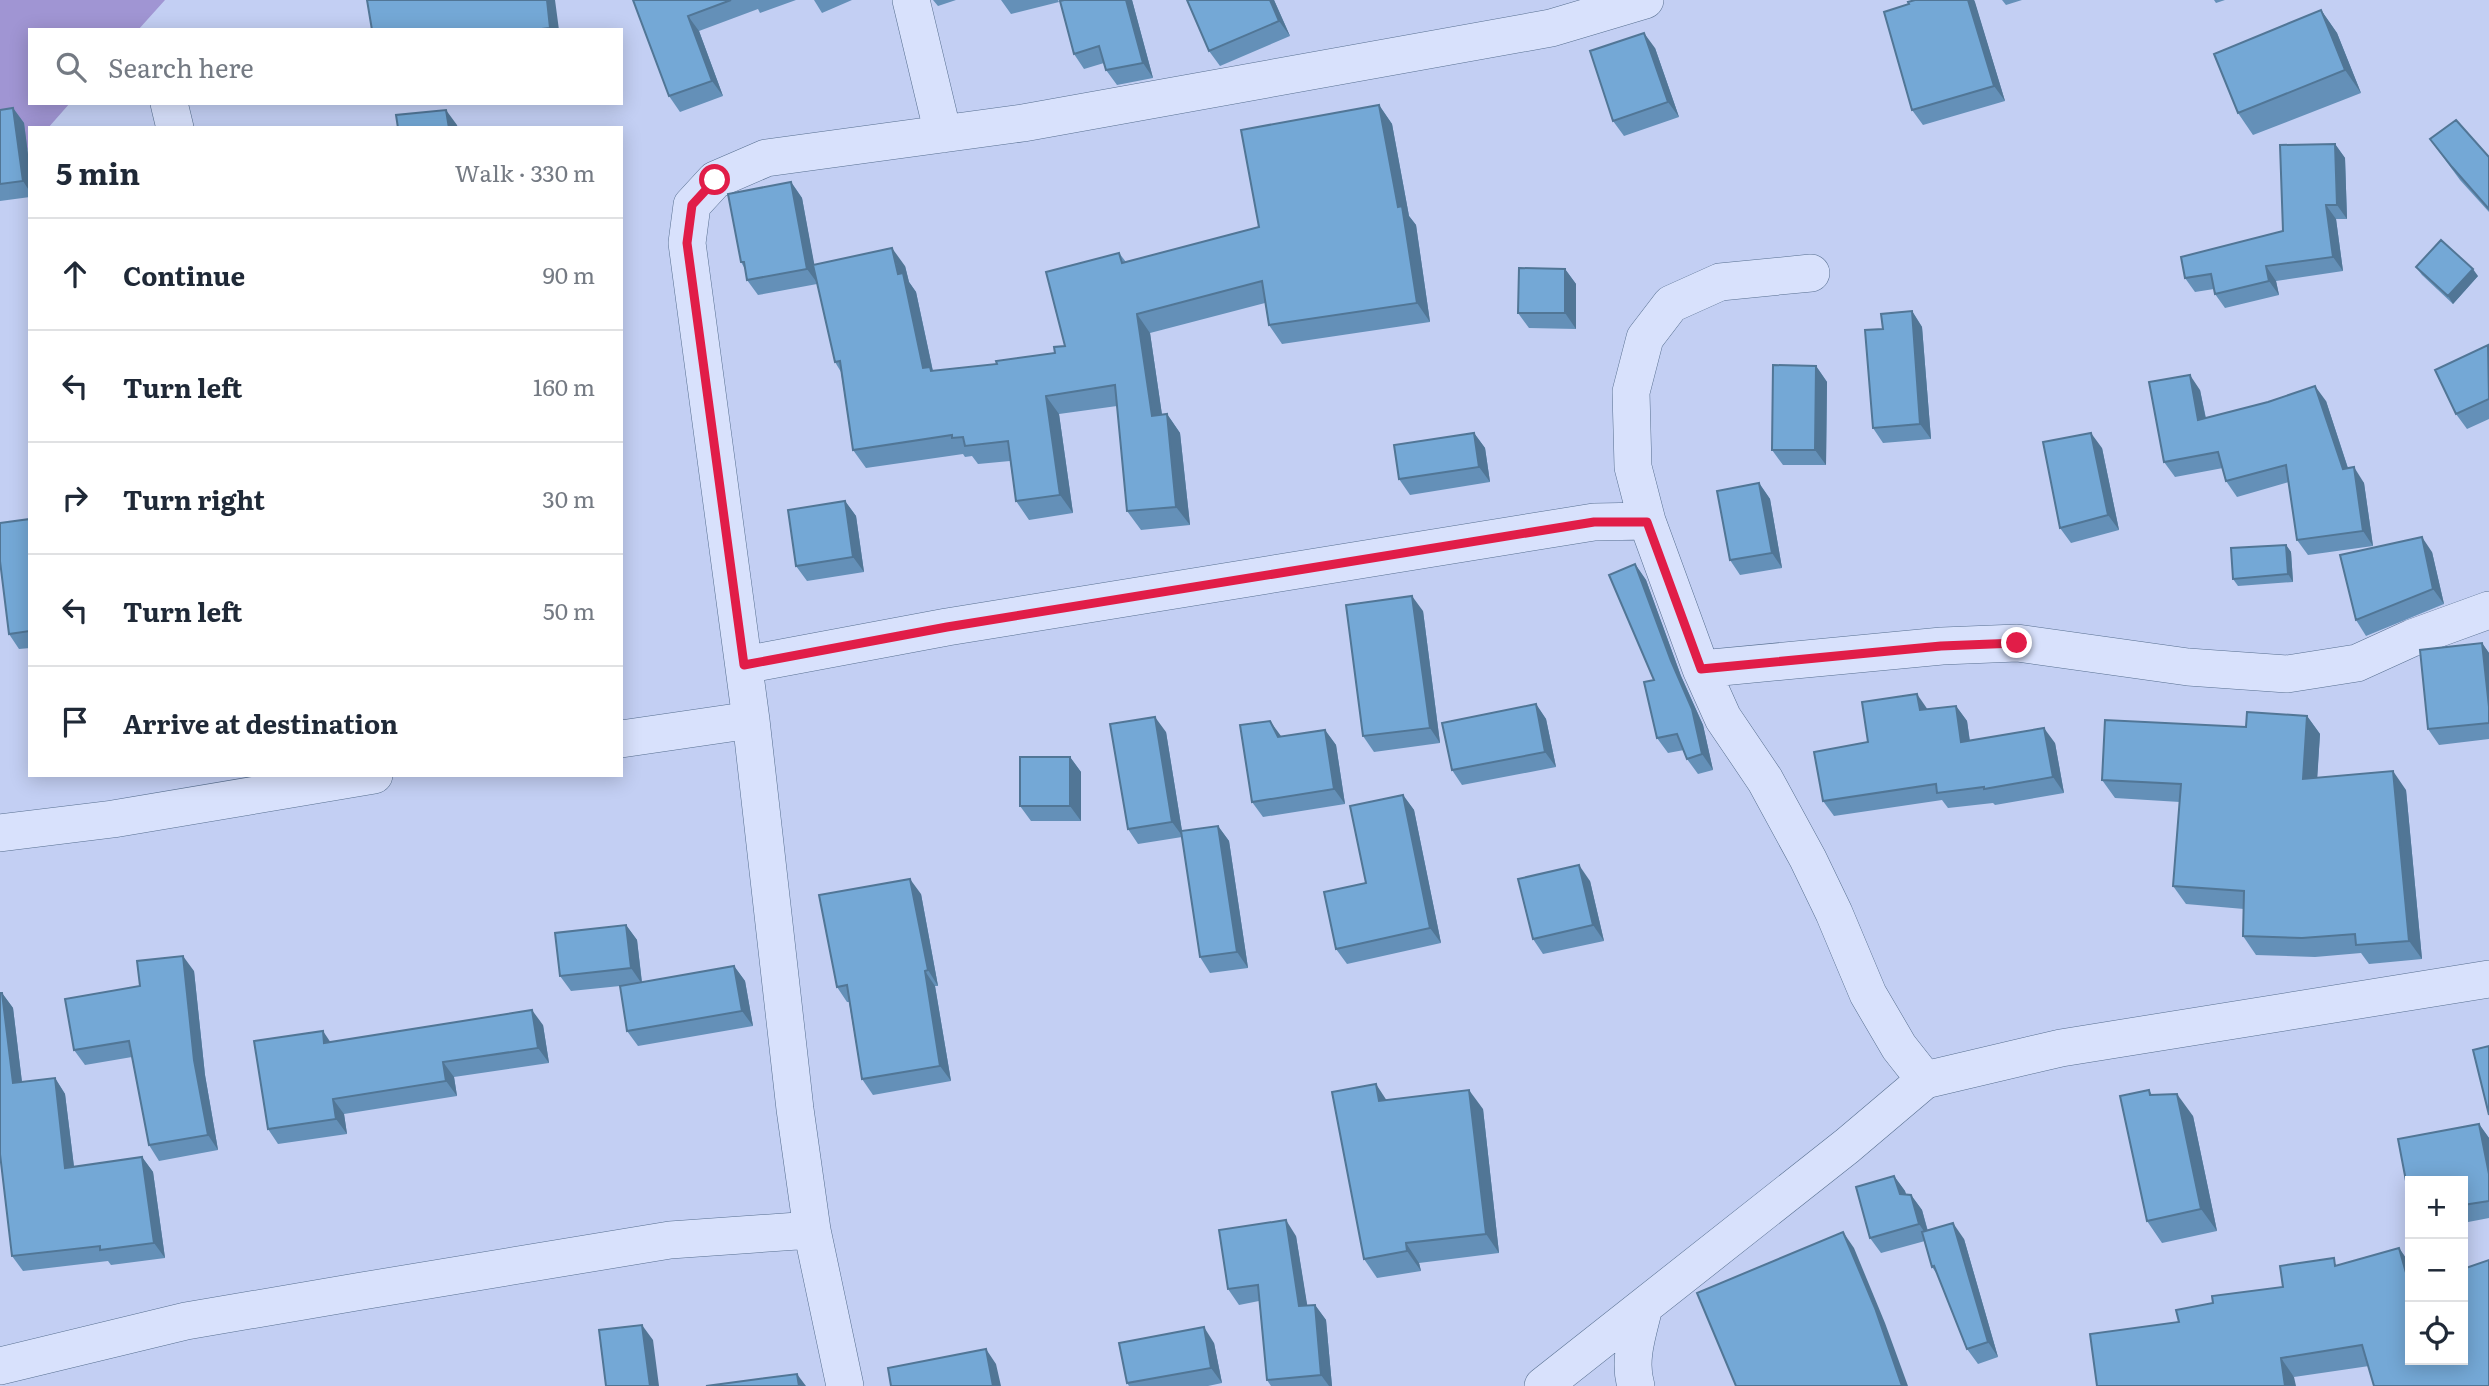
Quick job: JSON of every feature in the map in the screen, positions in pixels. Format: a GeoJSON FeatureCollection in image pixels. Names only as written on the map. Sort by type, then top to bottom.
{"type":"FeatureCollection","features":[{"type":"Feature","properties":{"kind":"street"},"geometry":{"type":"LineString","coordinates":[[911,0],[943,134]]}},
{"type":"Feature","properties":{"kind":"street"},"geometry":{"type":"LineString","coordinates":[[845,1386],[812,1230],[794,1109],[751,720],[687,243],[692,205],[715,180],[766,158],[1023,123],[1551,29],[1645,0]]}},
{"type":"Feature","properties":{"kind":"street"},"geometry":{"type":"LineString","coordinates":[[169,105],[174,126]]}},
{"type":"Feature","properties":{"kind":"street"},"geometry":{"type":"LineString","coordinates":[[1811,273],[1720,282],[1671,304],[1645,338],[1631,392],[1633,467],[1647,522],[1701,669],[1723,718],[1765,780],[1808,859],[1835,913],[1868,994],[1899,1047],[1925,1080]]}},
{"type":"Feature","properties":{"kind":"street"},"geometry":{"type":"LineString","coordinates":[[744,665],[947,627],[1594,522],[1647,522]]}},
{"type":"Feature","properties":{"kind":"street"},"geometry":{"type":"LineString","coordinates":[[1701,669],[1941,646],[2017,643],[2188,667],[2287,674],[2357,663],[2412,638],[2489,610]]}},
{"type":"Feature","properties":{"kind":"street"},"geometry":{"type":"LineString","coordinates":[[623,738],[751,720]]}},
{"type":"Feature","properties":{"kind":"street"},"geometry":{"type":"LineString","coordinates":[[0,833],[113,819],[270,783],[348,777]]}},
{"type":"Feature","properties":{"kind":"street"},"geometry":{"type":"LineString","coordinates":[[1543,1386],[1847,1146],[1925,1080],[2061,1048],[2489,979]]}},
{"type":"Feature","properties":{"kind":"street"},"geometry":{"type":"LineString","coordinates":[[0,1366],[187,1321],[376,1289],[670,1240],[812,1230]]}},
{"type":"Feature","properties":{"kind":"street"},"geometry":{"type":"LineString","coordinates":[[1636,1386],[1632,1375],[1634,1349],[1644,1307]]}},
{"type":"Feature","properties":{"kind":"shaded area"},"geometry":{"type":"Polygon","coordinates":[[[0,0],[165,0],[140,28],[28,28],[28,105],[68,105],[50,126],[28,126],[28,149],[0,180],[0,0]]]}},
{"type":"Feature","properties":{"kind":"building"},"geometry":{"type":"Polygon","coordinates":[[[367,0],[547,0],[550,28],[372,28],[367,0]]]}},
{"type":"Feature","properties":{"kind":"building"},"geometry":{"type":"Polygon","coordinates":[[[633,0],[731,0],[688,16],[712,81],[669,96],[633,0]]]}},
{"type":"Feature","properties":{"kind":"building"},"geometry":{"type":"Polygon","coordinates":[[[1126,0],[1143,63],[1106,70],[1099,46],[1074,54],[1060,1],[1126,0]]]}},
{"type":"Feature","properties":{"kind":"building"},"geometry":{"type":"Polygon","coordinates":[[[1187,0],[1270,0],[1279,21],[1209,51],[1187,0]]]}},
{"type":"Feature","properties":{"kind":"building"},"geometry":{"type":"Polygon","coordinates":[[[1915,0],[1968,0],[1994,86],[1912,110],[1884,12],[1915,0]]]}},
{"type":"Feature","properties":{"kind":"building"},"geometry":{"type":"Polygon","coordinates":[[[2321,10],[2345,70],[2238,113],[2214,54],[2321,10]]]}},
{"type":"Feature","properties":{"kind":"building"},"geometry":{"type":"Polygon","coordinates":[[[1644,33],[1668,102],[1613,121],[1590,51],[1644,33]]]}},
{"type":"Feature","properties":{"kind":"building"},"geometry":{"type":"Polygon","coordinates":[[[1379,105],[1398,207],[1402,206],[1417,303],[1269,325],[1262,281],[1137,314],[1152,416],[1167,414],[1176,507],[1127,511],[1115,385],[1046,396],[1060,495],[1016,501],[1008,441],[965,446],[963,437],[952,438],[952,435],[853,450],[840,361],[835,362],[813,265],[892,248],[898,274],[903,273],[923,368],[930,367],[931,371],[997,364],[996,361],[1055,353],[1054,347],[1065,346],[1046,272],[1119,253],[1122,263],[1259,227],[1241,130],[1379,105]]]}},
{"type":"Feature","properties":{"kind":"building"},"geometry":{"type":"Polygon","coordinates":[[[13,108],[23,181],[0,184],[0,110],[13,108]]]}},
{"type":"Feature","properties":{"kind":"building"},"geometry":{"type":"Polygon","coordinates":[[[446,110],[449,126],[398,126],[396,115],[446,110]]]}},
{"type":"Feature","properties":{"kind":"building"},"geometry":{"type":"Polygon","coordinates":[[[2456,120],[2489,157],[2489,209],[2430,139],[2456,120]]]}},
{"type":"Feature","properties":{"kind":"building"},"geometry":{"type":"Polygon","coordinates":[[[2335,144],[2337,205],[2326,205],[2333,257],[2266,266],[2269,281],[2215,294],[2211,274],[2185,278],[2181,257],[2283,231],[2280,145],[2335,144]]]}},
{"type":"Feature","properties":{"kind":"building"},"geometry":{"type":"Polygon","coordinates":[[[791,182],[807,269],[747,280],[728,194],[791,182]]]}},
{"type":"Feature","properties":{"kind":"building"},"geometry":{"type":"Polygon","coordinates":[[[2441,240],[2473,269],[2448,296],[2416,267],[2441,240]]]}},
{"type":"Feature","properties":{"kind":"building"},"geometry":{"type":"Polygon","coordinates":[[[1519,268],[1565,269],[1565,313],[1518,313],[1519,268]]]}},
{"type":"Feature","properties":{"kind":"building"},"geometry":{"type":"Polygon","coordinates":[[[1912,311],[1920,424],[1873,428],[1865,330],[1883,329],[1881,314],[1912,311]]]}},
{"type":"Feature","properties":{"kind":"building"},"geometry":{"type":"Polygon","coordinates":[[[2488,345],[2489,399],[2456,414],[2435,370],[2488,345]]]}},
{"type":"Feature","properties":{"kind":"building"},"geometry":{"type":"Polygon","coordinates":[[[1773,365],[1816,366],[1815,450],[1772,450],[1773,365]]]}},
{"type":"Feature","properties":{"kind":"building"},"geometry":{"type":"Polygon","coordinates":[[[2190,375],[2198,420],[2268,402],[2315,386],[2343,469],[2354,467],[2363,531],[2297,540],[2286,465],[2226,481],[2218,452],[2164,462],[2149,382],[2190,375]]]}},
{"type":"Feature","properties":{"kind":"building"},"geometry":{"type":"Polygon","coordinates":[[[1474,433],[1479,467],[1399,479],[1394,445],[1474,433]]]}},
{"type":"Feature","properties":{"kind":"building"},"geometry":{"type":"Polygon","coordinates":[[[2091,433],[2108,515],[2060,528],[2043,442],[2091,433]]]}},
{"type":"Feature","properties":{"kind":"building"},"geometry":{"type":"Polygon","coordinates":[[[1759,483],[1772,553],[1730,560],[1717,491],[1759,483]]]}},
{"type":"Feature","properties":{"kind":"building"},"geometry":{"type":"Polygon","coordinates":[[[845,501],[853,557],[796,566],[788,510],[845,501]]]}},
{"type":"Feature","properties":{"kind":"building"},"geometry":{"type":"Polygon","coordinates":[[[28,519],[28,631],[9,634],[0,561],[0,523],[28,519]]]}},
{"type":"Feature","properties":{"kind":"building"},"geometry":{"type":"Polygon","coordinates":[[[2422,537],[2433,589],[2356,620],[2340,555],[2422,537]]]}},
{"type":"Feature","properties":{"kind":"building"},"geometry":{"type":"Polygon","coordinates":[[[2286,545],[2288,574],[2233,579],[2231,548],[2286,545]]]}},
{"type":"Feature","properties":{"kind":"building"},"geometry":{"type":"Polygon","coordinates":[[[1635,564],[1692,709],[1702,754],[1687,759],[1677,734],[1657,738],[1644,682],[1654,680],[1609,575],[1635,564]]]}},
{"type":"Feature","properties":{"kind":"building"},"geometry":{"type":"Polygon","coordinates":[[[1412,596],[1430,728],[1363,736],[1346,605],[1412,596]]]}},
{"type":"Feature","properties":{"kind":"building"},"geometry":{"type":"Polygon","coordinates":[[[2482,643],[2489,723],[2428,729],[2420,650],[2482,643]]]}},
{"type":"Feature","properties":{"kind":"building"},"geometry":{"type":"Polygon","coordinates":[[[1917,694],[1920,710],[1956,706],[1961,742],[2044,728],[2053,777],[1984,789],[1937,793],[1936,784],[1823,801],[1814,752],[1868,742],[1862,702],[1917,694]]]}},
{"type":"Feature","properties":{"kind":"building"},"geometry":{"type":"Polygon","coordinates":[[[1536,704],[1545,752],[1452,770],[1442,723],[1536,704]]]}},
{"type":"Feature","properties":{"kind":"building"},"geometry":{"type":"Polygon","coordinates":[[[2247,712],[2307,716],[2303,779],[2393,771],[2409,941],[2356,945],[2355,934],[2302,938],[2243,936],[2244,891],[2173,886],[2181,784],[2102,780],[2105,720],[2246,727],[2247,712]]]}},
{"type":"Feature","properties":{"kind":"building"},"geometry":{"type":"Polygon","coordinates":[[[1155,717],[1172,822],[1128,829],[1110,724],[1155,717]]]}},
{"type":"Feature","properties":{"kind":"building"},"geometry":{"type":"Polygon","coordinates":[[[1270,721],[1278,737],[1325,730],[1334,789],[1252,802],[1240,725],[1270,721]]]}},
{"type":"Feature","properties":{"kind":"building"},"geometry":{"type":"Polygon","coordinates":[[[1020,757],[1070,757],[1070,806],[1020,806],[1020,757]]]}},
{"type":"Feature","properties":{"kind":"building"},"geometry":{"type":"Polygon","coordinates":[[[1403,795],[1430,928],[1336,949],[1324,892],[1366,883],[1350,806],[1403,795]]]}},
{"type":"Feature","properties":{"kind":"building"},"geometry":{"type":"Polygon","coordinates":[[[1218,826],[1237,952],[1200,957],[1181,831],[1218,826]]]}},
{"type":"Feature","properties":{"kind":"building"},"geometry":{"type":"Polygon","coordinates":[[[1579,865],[1593,925],[1533,939],[1518,879],[1579,865]]]}},
{"type":"Feature","properties":{"kind":"building"},"geometry":{"type":"Polygon","coordinates":[[[910,879],[928,970],[925,971],[940,1066],[862,1079],[847,985],[837,987],[819,895],[910,879]]]}},
{"type":"Feature","properties":{"kind":"building"},"geometry":{"type":"Polygon","coordinates":[[[626,925],[631,968],[560,976],[555,933],[626,925]]]}},
{"type":"Feature","properties":{"kind":"building"},"geometry":{"type":"Polygon","coordinates":[[[183,956],[194,1060],[208,1135],[149,1145],[129,1041],[74,1050],[65,999],[140,986],[137,961],[183,956]]]}},
{"type":"Feature","properties":{"kind":"building"},"geometry":{"type":"Polygon","coordinates":[[[734,966],[742,1011],[627,1031],[620,986],[734,966]]]}},
{"type":"Feature","properties":{"kind":"building"},"geometry":{"type":"Polygon","coordinates":[[[0,993],[13,1083],[55,1078],[65,1168],[142,1157],[154,1243],[12,1256],[0,1154],[0,993]]]}},
{"type":"Feature","properties":{"kind":"building"},"geometry":{"type":"Polygon","coordinates":[[[532,1010],[538,1048],[443,1062],[446,1081],[333,1099],[336,1119],[268,1129],[254,1041],[323,1031],[324,1043],[532,1010]]]}},
{"type":"Feature","properties":{"kind":"building"},"geometry":{"type":"Polygon","coordinates":[[[2489,1046],[2489,1115],[2473,1050],[2489,1046]]]}},
{"type":"Feature","properties":{"kind":"building"},"geometry":{"type":"Polygon","coordinates":[[[1376,1084],[1379,1101],[1469,1090],[1486,1234],[1406,1243],[1407,1251],[1364,1259],[1332,1092],[1376,1084]]]}},
{"type":"Feature","properties":{"kind":"building"},"geometry":{"type":"Polygon","coordinates":[[[2149,1090],[2150,1095],[2177,1094],[2201,1209],[2147,1221],[2120,1096],[2149,1090]]]}},
{"type":"Feature","properties":{"kind":"building"},"geometry":{"type":"Polygon","coordinates":[[[2479,1124],[2489,1174],[2489,1201],[2468,1204],[2468,1176],[2405,1176],[2398,1139],[2479,1124]]]}},
{"type":"Feature","properties":{"kind":"building"},"geometry":{"type":"Polygon","coordinates":[[[1894,1176],[1900,1194],[1911,1195],[1919,1224],[1870,1238],[1856,1187],[1894,1176]]]}},
{"type":"Feature","properties":{"kind":"building"},"geometry":{"type":"Polygon","coordinates":[[[1286,1220],[1299,1306],[1315,1305],[1321,1375],[1267,1380],[1258,1285],[1228,1289],[1219,1230],[1286,1220]]]}},
{"type":"Feature","properties":{"kind":"building"},"geometry":{"type":"Polygon","coordinates":[[[1953,1223],[1988,1342],[1967,1349],[1934,1266],[1932,1267],[1922,1232],[1953,1223]]]}},
{"type":"Feature","properties":{"kind":"building"},"geometry":{"type":"Polygon","coordinates":[[[1843,1232],[1875,1308],[1902,1386],[1736,1386],[1697,1293],[1843,1232]]]}},
{"type":"Feature","properties":{"kind":"building"},"geometry":{"type":"Polygon","coordinates":[[[2399,1248],[2405,1269],[2405,1365],[2468,1365],[2468,1267],[2489,1260],[2489,1386],[2374,1386],[2362,1345],[2281,1358],[2285,1386],[2097,1386],[2090,1334],[2179,1322],[2176,1310],[2213,1303],[2212,1296],[2283,1287],[2280,1266],[2334,1258],[2335,1266],[2399,1248]]]}},
{"type":"Feature","properties":{"kind":"building"},"geometry":{"type":"Polygon","coordinates":[[[642,1325],[650,1386],[606,1386],[599,1330],[642,1325]]]}},
{"type":"Feature","properties":{"kind":"building"},"geometry":{"type":"Polygon","coordinates":[[[1204,1327],[1211,1368],[1127,1383],[1119,1343],[1204,1327]]]}},
{"type":"Feature","properties":{"kind":"building"},"geometry":{"type":"Polygon","coordinates":[[[986,1349],[993,1386],[891,1386],[888,1368],[986,1349]]]}},
{"type":"Feature","properties":{"kind":"building"},"geometry":{"type":"Polygon","coordinates":[[[797,1374],[799,1386],[706,1386],[797,1374]]]}},
{"type":"Feature","properties":{"kind":"route"},"geometry":{"type":"LineString","coordinates":[[715,180],[692,205],[687,243],[744,665],[947,627],[1594,522],[1647,522],[1701,669],[1941,646],[2017,643]]}}]}
